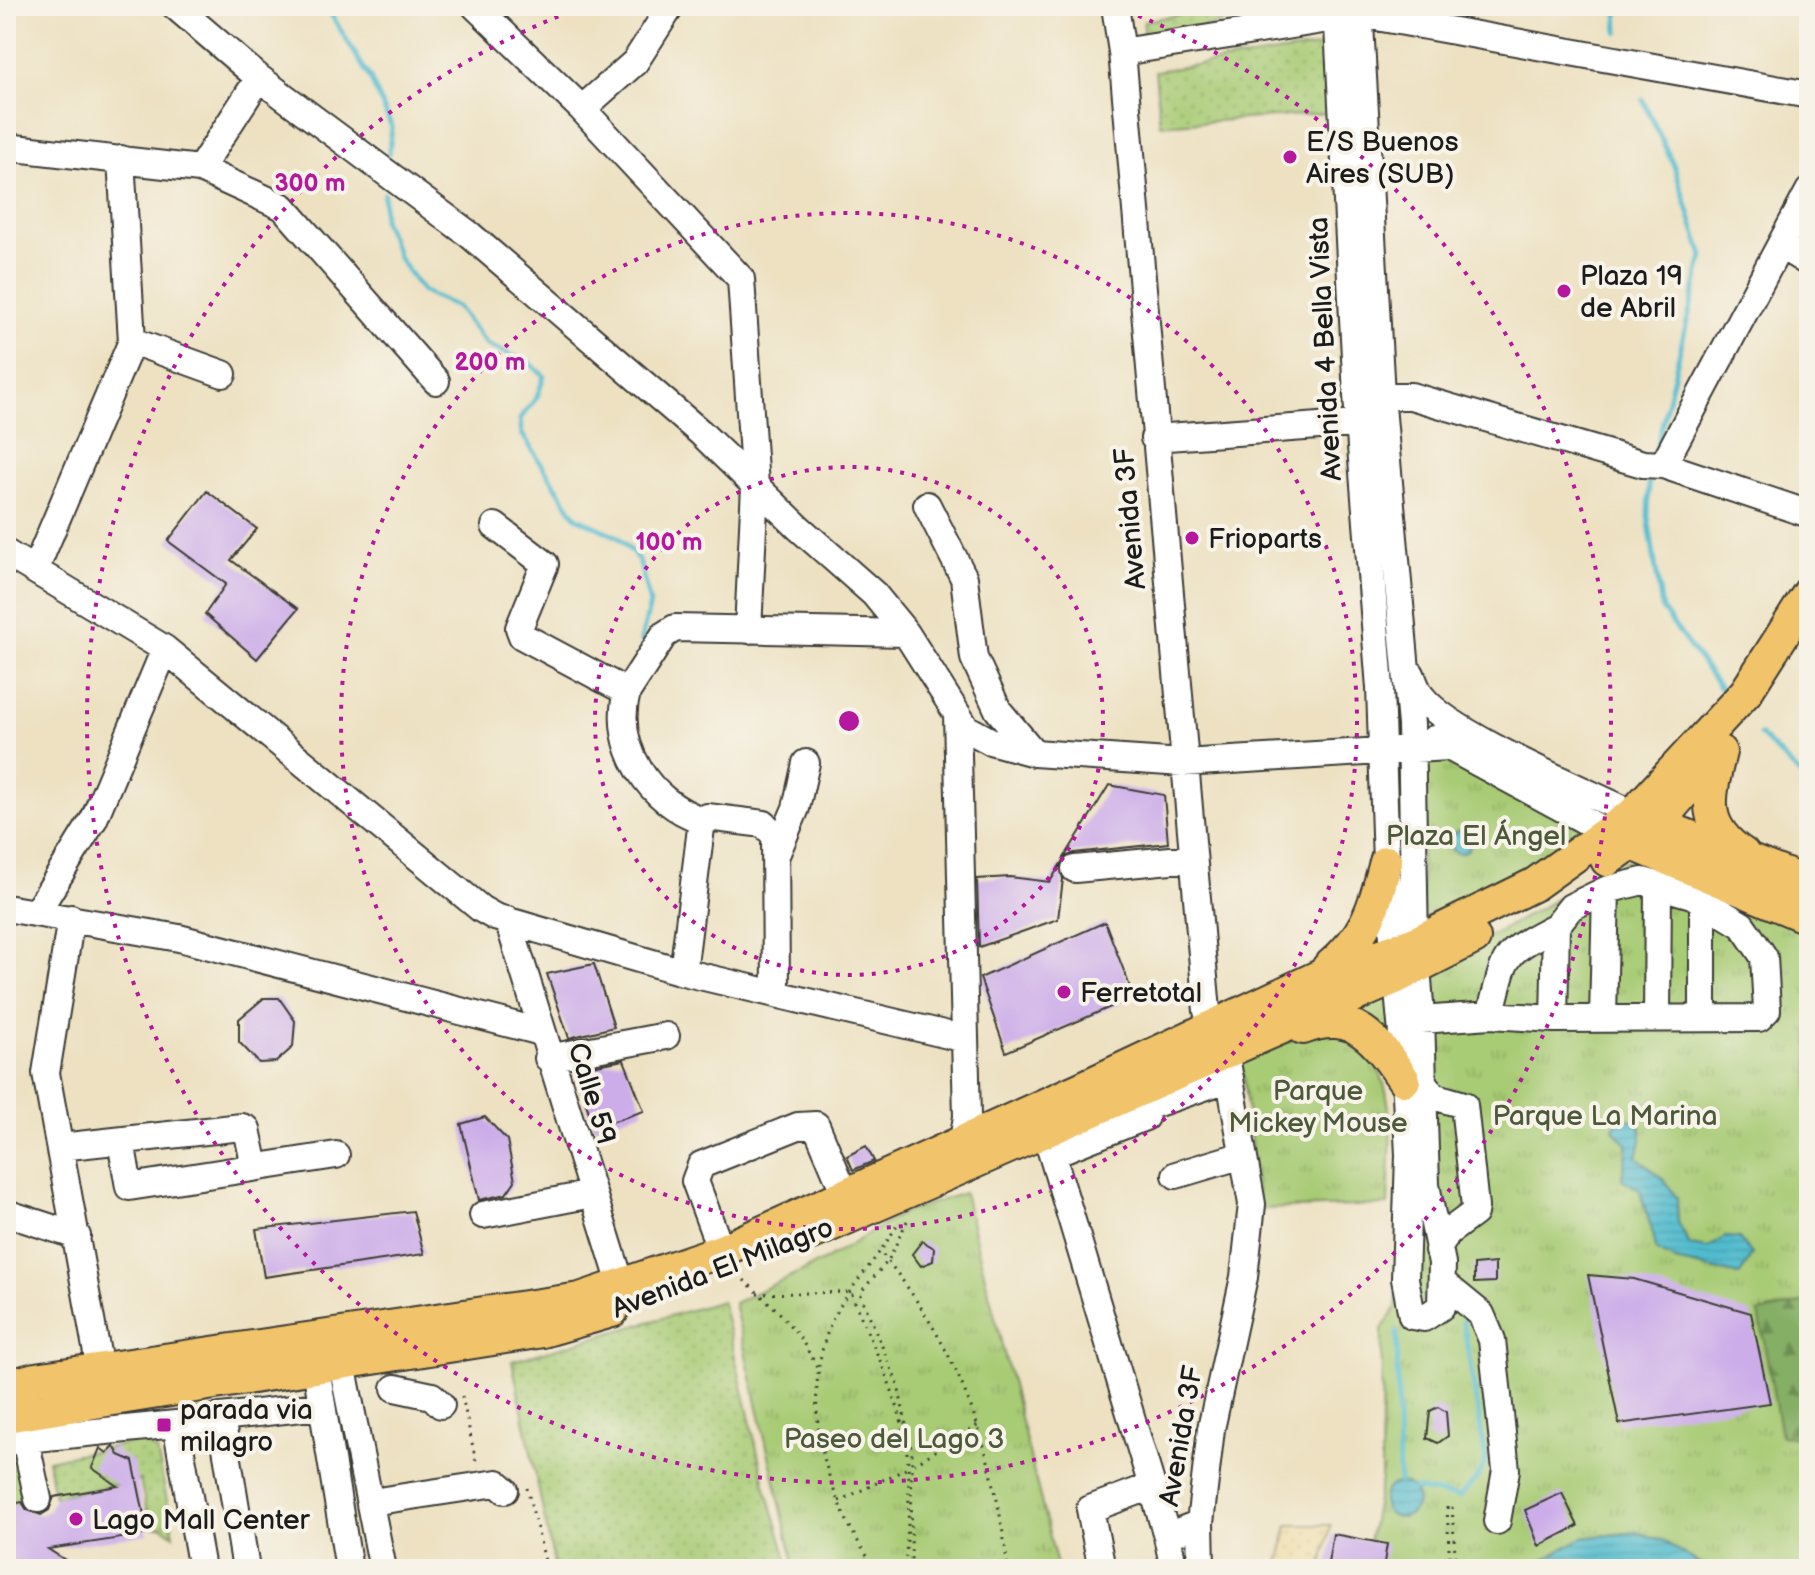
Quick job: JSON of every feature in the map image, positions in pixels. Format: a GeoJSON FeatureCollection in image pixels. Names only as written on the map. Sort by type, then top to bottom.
{"type":"FeatureCollection","features":[{"type":"Feature","properties":{"kind":"main road"},"geometry":{"type":"LineString","coordinates":[[1632,829],[1746,692],[1809,593]]}},
{"type":"Feature","properties":{"kind":"main road"},"geometry":{"type":"LineString","coordinates":[[1406,959],[1543,903],[1721,749],[1757,706],[1809,625]]}},
{"type":"Feature","properties":{"kind":"main road"},"geometry":{"type":"LineString","coordinates":[[1721,749],[1709,812],[1723,840],[1759,865]]}},
{"type":"Feature","properties":{"kind":"main road"},"geometry":{"type":"LineString","coordinates":[[1632,829],[1759,865],[1809,884]]}},
{"type":"Feature","properties":{"kind":"main road"},"geometry":{"type":"LineString","coordinates":[[1632,829],[1809,918]]}},
{"type":"Feature","properties":{"kind":"main road"},"geometry":{"type":"LineString","coordinates":[[1318,977],[1353,946],[1372,916],[1386,862]]}},
{"type":"Feature","properties":{"kind":"main road","name":"Avenida El Milagro"},"geometry":{"type":"LineString","coordinates":[[6,1387],[101,1369],[580,1299],[721,1251],[963,1140],[1223,1052],[1318,977],[1406,959]]}},
{"type":"Feature","properties":{"kind":"main road","name":"Avenida El Milagro"},"geometry":{"type":"LineString","coordinates":[[12,1432],[105,1401],[543,1331],[617,1309],[761,1256],[1048,1142],[1406,959]]}},
{"type":"Feature","properties":{"kind":"main road"},"geometry":{"type":"LineString","coordinates":[[1254,1038],[1270,1041],[1322,1021],[1353,1025],[1377,1040],[1414,1081]]}},
{"type":"Feature","properties":{"kind":"street"},"geometry":{"type":"LineString","coordinates":[[175,6],[259,78],[470,235],[701,433],[874,594],[906,633],[966,728],[990,741],[1034,753],[1183,763],[1381,749],[1411,737],[1448,747],[1632,829]]}},
{"type":"Feature","properties":{"kind":"street"},"geometry":{"type":"LineString","coordinates":[[475,6],[582,109],[741,279],[755,486],[748,630]]}},
{"type":"Feature","properties":{"kind":"street"},"geometry":{"type":"LineString","coordinates":[[582,109],[635,62],[671,6]]}},
{"type":"Feature","properties":{"kind":"street","name":"Avenida 3F"},"geometry":{"type":"LineString","coordinates":[[1048,1142],[1167,1536],[1200,1523],[1211,1429],[1250,1240],[1252,1204],[1223,1052],[1207,1011],[1122,52],[1115,6]]}},
{"type":"Feature","properties":{"kind":"street"},"geometry":{"type":"LineString","coordinates":[[1122,52],[1348,11],[1809,95]]}},
{"type":"Feature","properties":{"kind":"street","name":"Avenida 4 Bella Vista"},"geometry":{"type":"LineString","coordinates":[[1348,11],[1371,422],[1386,862],[1406,959]]}},
{"type":"Feature","properties":{"kind":"street"},"geometry":{"type":"LineString","coordinates":[[200,169],[259,78]]}},
{"type":"Feature","properties":{"kind":"street"},"geometry":{"type":"LineString","coordinates":[[6,147],[200,169],[283,207],[436,381]]}},
{"type":"Feature","properties":{"kind":"street"},"geometry":{"type":"LineString","coordinates":[[35,570],[132,341],[121,159]]}},
{"type":"Feature","properties":{"kind":"street"},"geometry":{"type":"LineString","coordinates":[[1663,465],[1809,191]]}},
{"type":"Feature","properties":{"kind":"street"},"geometry":{"type":"LineString","coordinates":[[1781,246],[1809,263]]}},
{"type":"Feature","properties":{"kind":"street"},"geometry":{"type":"LineString","coordinates":[[132,341],[223,374]]}},
{"type":"Feature","properties":{"kind":"street"},"geometry":{"type":"LineString","coordinates":[[1369,396],[1411,396],[1643,464],[1663,465],[1809,514]]}},
{"type":"Feature","properties":{"kind":"street"},"geometry":{"type":"LineString","coordinates":[[1154,438],[1371,422]]}},
{"type":"Feature","properties":{"kind":"street","name":"Avenida 4 Bella Vista"},"geometry":{"type":"LineString","coordinates":[[1371,422],[1406,664],[1411,737],[1406,959]]}},
{"type":"Feature","properties":{"kind":"street"},"geometry":{"type":"LineString","coordinates":[[927,505],[964,578],[974,658],[998,710],[1034,753]]}},
{"type":"Feature","properties":{"kind":"street"},"geometry":{"type":"LineString","coordinates":[[495,526],[545,564],[520,633],[627,692]]}},
{"type":"Feature","properties":{"kind":"street"},"geometry":{"type":"LineString","coordinates":[[6,553],[165,649],[481,909],[508,920],[683,972],[965,1039]]}},
{"type":"Feature","properties":{"kind":"street"},"geometry":{"type":"LineString","coordinates":[[702,820],[670,804],[643,779],[627,743],[623,708],[627,692],[668,630],[906,633]]}},
{"type":"Feature","properties":{"kind":"street"},"geometry":{"type":"LineString","coordinates":[[36,913],[68,867],[94,819],[165,649]]}},
{"type":"Feature","properties":{"kind":"street","name":"Avenida 4 Bella Vista"},"geometry":{"type":"LineString","coordinates":[[1406,664],[1422,696],[1443,714],[1632,829]]}},
{"type":"Feature","properties":{"kind":"street"},"geometry":{"type":"LineString","coordinates":[[1380,688],[1411,737]]}},
{"type":"Feature","properties":{"kind":"street"},"geometry":{"type":"LineString","coordinates":[[957,715],[967,1117],[963,1140]]}},
{"type":"Feature","properties":{"kind":"street"},"geometry":{"type":"LineString","coordinates":[[775,859],[796,808],[806,763]]}},
{"type":"Feature","properties":{"kind":"street"},"geometry":{"type":"LineString","coordinates":[[702,820],[707,817],[764,824],[775,836],[776,993]]}},
{"type":"Feature","properties":{"kind":"street"},"geometry":{"type":"LineString","coordinates":[[683,972],[702,820]]}},
{"type":"Feature","properties":{"kind":"street"},"geometry":{"type":"LineString","coordinates":[[1075,869],[1192,858]]}},
{"type":"Feature","properties":{"kind":"street"},"geometry":{"type":"LineString","coordinates":[[1421,1020],[1490,1015],[1554,1019],[1759,1018],[1767,1010],[1764,957],[1742,925],[1692,895],[1643,881],[1606,890],[1571,907],[1556,926],[1514,947],[1506,957],[1490,1015]]}},
{"type":"Feature","properties":{"kind":"street"},"geometry":{"type":"LineString","coordinates":[[1657,1018],[1658,885]]}},
{"type":"Feature","properties":{"kind":"street"},"geometry":{"type":"LineString","coordinates":[[1603,1018],[1606,890]]}},
{"type":"Feature","properties":{"kind":"street"},"geometry":{"type":"LineString","coordinates":[[1703,903],[1703,1017]]}},
{"type":"Feature","properties":{"kind":"street"},"geometry":{"type":"LineString","coordinates":[[6,908],[179,938],[541,1032]]}},
{"type":"Feature","properties":{"kind":"street"},"geometry":{"type":"LineString","coordinates":[[71,918],[46,1063],[105,1401]]}},
{"type":"Feature","properties":{"kind":"street","name":"Calle 59"},"geometry":{"type":"LineString","coordinates":[[508,920],[548,1058],[621,1284]]}},
{"type":"Feature","properties":{"kind":"street"},"geometry":{"type":"LineString","coordinates":[[1554,1019],[1556,926]]}},
{"type":"Feature","properties":{"kind":"street"},"geometry":{"type":"LineString","coordinates":[[1406,959],[1414,1081],[1426,1185],[1443,1283],[1441,1307],[1424,1318],[1412,1316],[1405,1279],[1409,1155],[1414,1081],[1421,1020],[1406,959]]}},
{"type":"Feature","properties":{"kind":"street"},"geometry":{"type":"LineString","coordinates":[[548,1058],[666,1036]]}},
{"type":"Feature","properties":{"kind":"street"},"geometry":{"type":"LineString","coordinates":[[1414,1081],[1433,1096],[1464,1105],[1474,1213],[1447,1233],[1438,1250]]}},
{"type":"Feature","properties":{"kind":"street"},"geometry":{"type":"LineString","coordinates":[[721,1251],[695,1181],[701,1165],[798,1126],[816,1125],[845,1194]]}},
{"type":"Feature","properties":{"kind":"street"},"geometry":{"type":"LineString","coordinates":[[60,1147],[242,1127],[247,1129],[255,1167]]}},
{"type":"Feature","properties":{"kind":"street"},"geometry":{"type":"LineString","coordinates":[[121,1141],[129,1187],[336,1155]]}},
{"type":"Feature","properties":{"kind":"street"},"geometry":{"type":"LineString","coordinates":[[1176,1175],[1243,1155]]}},
{"type":"Feature","properties":{"kind":"street"},"geometry":{"type":"LineString","coordinates":[[483,1215],[592,1194]]}},
{"type":"Feature","properties":{"kind":"street"},"geometry":{"type":"LineString","coordinates":[[6,1213],[77,1236]]}},
{"type":"Feature","properties":{"kind":"street"},"geometry":{"type":"LineString","coordinates":[[1443,1283],[1481,1314],[1492,1340],[1506,1470],[1497,1521]]}},
{"type":"Feature","properties":{"kind":"street"},"geometry":{"type":"LineString","coordinates":[[329,1366],[320,1406],[349,1569]]}},
{"type":"Feature","properties":{"kind":"street"},"geometry":{"type":"LineString","coordinates":[[329,1366],[371,1502],[383,1569]]}},
{"type":"Feature","properties":{"kind":"street"},"geometry":{"type":"LineString","coordinates":[[395,1388],[432,1396],[441,1405]]}},
{"type":"Feature","properties":{"kind":"street"},"geometry":{"type":"LineString","coordinates":[[38,1499],[12,1432],[176,1424],[320,1406]]}},
{"type":"Feature","properties":{"kind":"street"},"geometry":{"type":"LineString","coordinates":[[221,1417],[246,1569]]}},
{"type":"Feature","properties":{"kind":"street"},"geometry":{"type":"LineString","coordinates":[[176,1424],[202,1569]]}},
{"type":"Feature","properties":{"kind":"street"},"geometry":{"type":"LineString","coordinates":[[371,1502],[497,1483],[505,1490]]}},
{"type":"Feature","properties":{"kind":"street"},"geometry":{"type":"LineString","coordinates":[[1102,1569],[1090,1509],[1152,1486]]}},
{"type":"Feature","properties":{"kind":"street"},"geometry":{"type":"LineString","coordinates":[[1200,1523],[1201,1566]]}},
{"type":"Feature","properties":{"kind":"street"},"geometry":{"type":"LineString","coordinates":[[1167,1536],[1174,1569]]}},
{"type":"Feature","properties":{"kind":"path"},"geometry":{"type":"LineString","coordinates":[[876,1569],[856,1542],[822,1452],[820,1372],[828,1333],[851,1292],[882,1253],[903,1213]]}},
{"type":"Feature","properties":{"kind":"path"},"geometry":{"type":"LineString","coordinates":[[907,1221],[888,1261],[860,1293],[898,1385],[913,1465],[911,1569]]}},
{"type":"Feature","properties":{"kind":"path"},"geometry":{"type":"LineString","coordinates":[[882,1253],[923,1307],[960,1374],[980,1424],[994,1476],[1008,1569]]}},
{"type":"Feature","properties":{"kind":"path"},"geometry":{"type":"LineString","coordinates":[[744,1280],[778,1311],[801,1339],[820,1372]]}},
{"type":"Feature","properties":{"kind":"path"},"geometry":{"type":"LineString","coordinates":[[757,1294],[851,1292]]}},
{"type":"Feature","properties":{"kind":"path"},"geometry":{"type":"LineString","coordinates":[[851,1292],[889,1384],[905,1438],[905,1569]]}},
{"type":"Feature","properties":{"kind":"path"},"geometry":{"type":"LineString","coordinates":[[838,1501],[913,1465],[980,1424]]}},
{"type":"Feature","properties":{"kind":"path"},"geometry":{"type":"LineString","coordinates":[[1449,1507],[1453,1569]]}},
{"type":"Feature","properties":{"kind":"green space"},"geometry":{"type":"Polygon","coordinates":[[[1226,6],[1301,6],[1142,40],[1144,21],[1226,6]]]}},
{"type":"Feature","properties":{"kind":"green space"},"geometry":{"type":"Polygon","coordinates":[[[1324,46],[1331,113],[1160,125],[1155,71],[1324,46]]]}},
{"type":"Feature","properties":{"kind":"green space","name":"Plaza El Ángel"},"geometry":{"type":"Polygon","coordinates":[[[1440,754],[1588,831],[1513,877],[1423,918],[1419,758],[1440,754]]]}},
{"type":"Feature","properties":{"kind":"green space","name":"Parque La Marina"},"geometry":{"type":"Polygon","coordinates":[[[1627,860],[1651,861],[1809,933],[1809,1301],[1759,1313],[1781,1436],[1809,1439],[1809,1569],[1707,1566],[1636,1532],[1582,1538],[1529,1569],[1364,1569],[1381,1478],[1382,1329],[1396,1308],[1401,1224],[1400,1088],[1335,1014],[1431,969],[1627,860]]]}},
{"type":"Feature","properties":{"kind":"green space","name":"Parque Mickey Mouse"},"geometry":{"type":"Polygon","coordinates":[[[1318,1031],[1347,1038],[1367,1052],[1380,1072],[1390,1124],[1388,1205],[1259,1209],[1241,1058],[1318,1031]]]}},
{"type":"Feature","properties":{"kind":"green space","name":"Paseo del Lago 3"},"geometry":{"type":"Polygon","coordinates":[[[964,1193],[1058,1569],[795,1569],[734,1303],[827,1259],[903,1213],[964,1193]]]}},
{"type":"Feature","properties":{"kind":"green space"},"geometry":{"type":"Polygon","coordinates":[[[722,1301],[765,1484],[790,1569],[734,1569],[731,1561],[696,1569],[555,1569],[512,1361],[722,1301]]]}},
{"type":"Feature","properties":{"kind":"green space"},"geometry":{"type":"Polygon","coordinates":[[[1809,1301],[1809,1439],[1781,1437],[1758,1313],[1809,1301]]]}},
{"type":"Feature","properties":{"kind":"green space"},"geometry":{"type":"Polygon","coordinates":[[[140,1441],[157,1451],[174,1535],[163,1527],[150,1527],[140,1480],[54,1497],[48,1460],[140,1441]]]}},
{"type":"Feature","properties":{"kind":"green space"},"geometry":{"type":"Polygon","coordinates":[[[15,1458],[25,1502],[6,1505],[6,1459],[15,1458]]]}},
{"type":"Feature","properties":{"kind":"sand"},"geometry":{"type":"Polygon","coordinates":[[[1288,1525],[1331,1525],[1321,1569],[1278,1569],[1288,1525]]]}},
{"type":"Feature","properties":{"kind":"water"},"geometry":{"type":"Polygon","coordinates":[[[1460,831],[1468,834],[1471,842],[1468,850],[1460,853],[1452,850],[1449,842],[1452,834],[1460,831]]]}},
{"type":"Feature","properties":{"kind":"water"},"geometry":{"type":"Polygon","coordinates":[[[1618,1117],[1639,1122],[1642,1137],[1637,1157],[1665,1181],[1677,1198],[1678,1222],[1690,1245],[1708,1248],[1725,1237],[1739,1238],[1752,1254],[1740,1275],[1675,1261],[1656,1250],[1640,1190],[1622,1179],[1627,1147],[1614,1128],[1618,1117]]]}},
{"type":"Feature","properties":{"kind":"water"},"geometry":{"type":"Polygon","coordinates":[[[1400,1483],[1412,1488],[1417,1500],[1412,1512],[1400,1517],[1388,1512],[1383,1500],[1388,1488],[1400,1483]]]}},
{"type":"Feature","properties":{"kind":"water"},"geometry":{"type":"Polygon","coordinates":[[[1636,1532],[1662,1540],[1707,1569],[1529,1569],[1582,1538],[1636,1532]]]}},
{"type":"Feature","properties":{"kind":"building"},"geometry":{"type":"Polygon","coordinates":[[[207,491],[257,529],[231,560],[298,609],[257,659],[205,614],[226,584],[168,541],[207,491]]]}},
{"type":"Feature","properties":{"kind":"building"},"geometry":{"type":"Polygon","coordinates":[[[1109,785],[1164,795],[1168,843],[1074,853],[1064,858],[1109,785]]]}},
{"type":"Feature","properties":{"kind":"building"},"geometry":{"type":"Polygon","coordinates":[[[1060,865],[1063,879],[1058,919],[979,947],[977,879],[1010,877],[1050,882],[1060,865]]]}},
{"type":"Feature","properties":{"kind":"building"},"geometry":{"type":"Polygon","coordinates":[[[1105,922],[1134,997],[1006,1052],[980,978],[1105,922]]]}},
{"type":"Feature","properties":{"kind":"building"},"geometry":{"type":"Polygon","coordinates":[[[594,964],[614,1027],[569,1038],[547,974],[594,964]]]}},
{"type":"Feature","properties":{"kind":"building"},"geometry":{"type":"Polygon","coordinates":[[[264,998],[279,998],[295,1021],[293,1047],[276,1062],[259,1063],[239,1042],[239,1019],[264,998]]]}},
{"type":"Feature","properties":{"kind":"building"},"geometry":{"type":"Polygon","coordinates":[[[624,1060],[644,1111],[594,1128],[575,1069],[624,1060]]]}},
{"type":"Feature","properties":{"kind":"building"},"geometry":{"type":"Polygon","coordinates":[[[485,1117],[507,1140],[515,1181],[506,1194],[479,1200],[461,1124],[485,1117]]]}},
{"type":"Feature","properties":{"kind":"building"},"geometry":{"type":"Polygon","coordinates":[[[866,1146],[874,1161],[853,1170],[847,1156],[866,1146]]]}},
{"type":"Feature","properties":{"kind":"building"},"geometry":{"type":"Polygon","coordinates":[[[413,1211],[424,1254],[264,1277],[256,1229],[413,1211]]]}},
{"type":"Feature","properties":{"kind":"building"},"geometry":{"type":"Polygon","coordinates":[[[922,1241],[934,1248],[933,1261],[921,1266],[912,1254],[922,1241]]]}},
{"type":"Feature","properties":{"kind":"building"},"geometry":{"type":"Polygon","coordinates":[[[1495,1263],[1495,1282],[1474,1283],[1474,1265],[1495,1263]]]}},
{"type":"Feature","properties":{"kind":"building"},"geometry":{"type":"Polygon","coordinates":[[[1588,1275],[1634,1279],[1751,1313],[1770,1403],[1619,1424],[1588,1275]]]}},
{"type":"Feature","properties":{"kind":"building"},"geometry":{"type":"Polygon","coordinates":[[[1438,1407],[1446,1412],[1448,1436],[1438,1443],[1427,1438],[1430,1411],[1438,1407]]]}},
{"type":"Feature","properties":{"kind":"building","name":"Lago Mall Center"},"geometry":{"type":"Polygon","coordinates":[[[114,1446],[119,1455],[133,1461],[148,1534],[48,1549],[79,1569],[6,1569],[6,1505],[22,1502],[27,1510],[41,1515],[49,1510],[54,1497],[118,1486],[92,1468],[100,1448],[107,1453],[114,1446]]]}},
{"type":"Feature","properties":{"kind":"building"},"geometry":{"type":"Polygon","coordinates":[[[1562,1493],[1578,1526],[1539,1546],[1525,1510],[1562,1493]]]}},
{"type":"Feature","properties":{"kind":"building"},"geometry":{"type":"Polygon","coordinates":[[[1333,1534],[1387,1544],[1383,1569],[1327,1569],[1333,1534]]]}},
{"type":"Feature","properties":{"kind":"waterway"},"geometry":{"type":"LineString","coordinates":[[326,6],[370,78],[392,127],[389,153]]}},
{"type":"Feature","properties":{"kind":"waterway"},"geometry":{"type":"LineString","coordinates":[[1617,6],[1618,33]]}},
{"type":"Feature","properties":{"kind":"waterway"},"geometry":{"type":"LineString","coordinates":[[1643,100],[1674,166],[1703,256],[1656,449]]}},
{"type":"Feature","properties":{"kind":"waterway"},"geometry":{"type":"LineString","coordinates":[[384,194],[383,220],[399,258],[422,291],[457,307],[487,345],[530,363],[544,376],[537,397],[520,419],[522,434],[576,517],[618,537],[639,560],[650,604],[641,640]]}},
{"type":"Feature","properties":{"kind":"waterway"},"geometry":{"type":"LineString","coordinates":[[1649,483],[1648,517],[1662,609],[1722,691]]}},
{"type":"Feature","properties":{"kind":"waterway"},"geometry":{"type":"LineString","coordinates":[[1760,735],[1809,783]]}},
{"type":"Feature","properties":{"kind":"waterway"},"geometry":{"type":"LineString","coordinates":[[1414,1489],[1459,1497],[1475,1481],[1486,1461],[1463,1321]]}},
{"type":"Feature","properties":{"kind":"waterway"},"geometry":{"type":"LineString","coordinates":[[1397,1332],[1399,1482]]}},
{"type":"Feature","properties":{"kind":"place","name":"E/S Buenos Aires (SUB)"},"geometry":{"type":"Point","coordinates":[1290,157]}},
{"type":"Feature","properties":{"kind":"place","name":"Plaza 19 de Abril"},"geometry":{"type":"Point","coordinates":[1564,291]}},
{"type":"Feature","properties":{"kind":"place","name":"Frioparts"},"geometry":{"type":"Point","coordinates":[1192,538]}},
{"type":"Feature","properties":{"kind":"place","name":"Ferretotal"},"geometry":{"type":"Point","coordinates":[1064,992]}},
{"type":"Feature","properties":{"kind":"place","name":"parada via milagro"},"geometry":{"type":"Point","coordinates":[164,1425]}},
{"type":"Feature","properties":{"kind":"place","name":"Lago Mall Center"},"geometry":{"type":"Point","coordinates":[76,1519]}}]}
